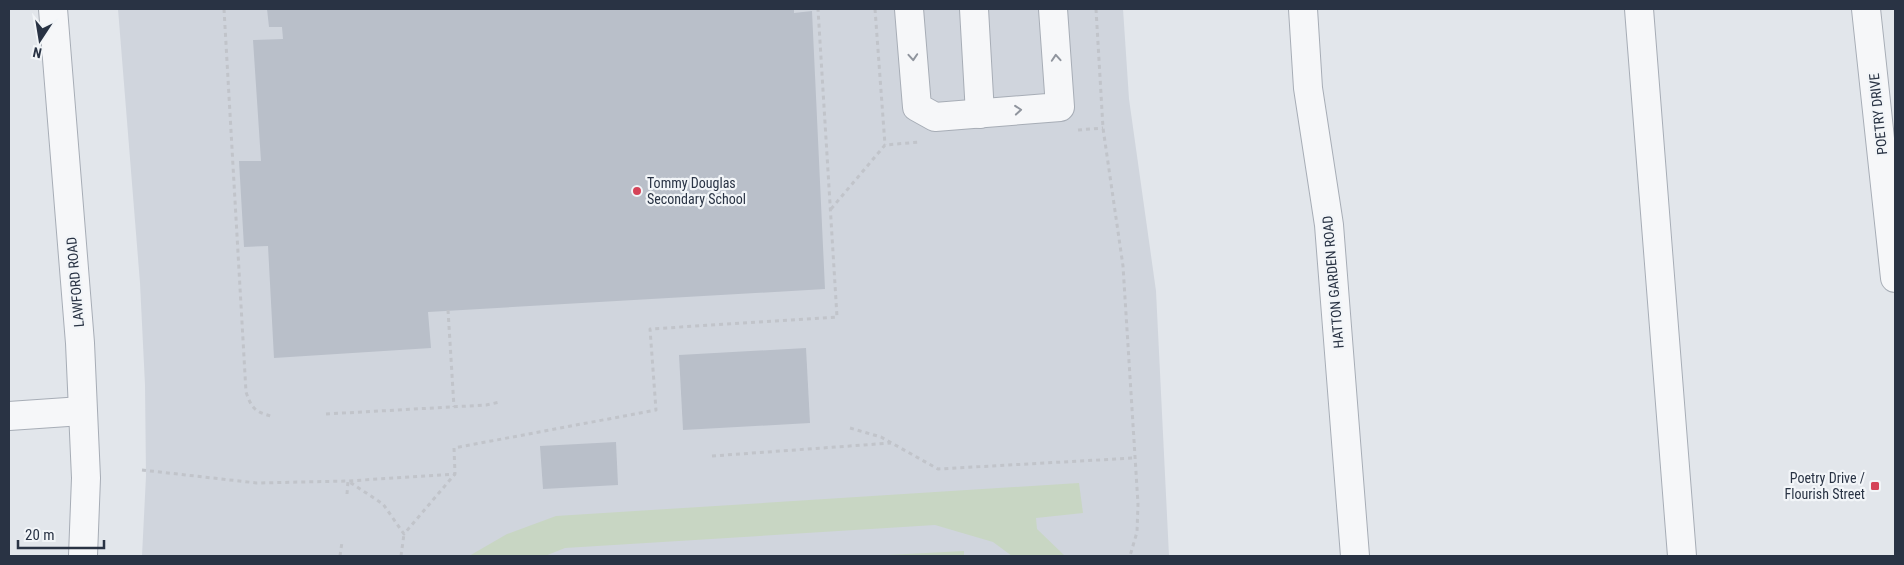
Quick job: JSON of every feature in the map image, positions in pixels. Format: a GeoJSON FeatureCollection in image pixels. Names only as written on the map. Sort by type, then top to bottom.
{"type":"FeatureCollection","features":[{"type":"Feature","properties":{"kind":"street","name":"LAWFORD ROAD"},"geometry":{"type":"LineString","coordinates":[[53,9],[80,343],[86,478],[83,556]]}},
{"type":"Feature","properties":{"kind":"street"},"geometry":{"type":"LineString","coordinates":[[909,9],[917,107],[935,117],[1060,107],[1052,9]]}},
{"type":"Feature","properties":{"kind":"street"},"geometry":{"type":"LineString","coordinates":[[974,9],[980,114]]}},
{"type":"Feature","properties":{"kind":"street","name":"HATTON GARDEN ROAD"},"geometry":{"type":"LineString","coordinates":[[1303,9],[1308,88],[1328,225],[1355,556]]}},
{"type":"Feature","properties":{"kind":"street"},"geometry":{"type":"LineString","coordinates":[[1639,9],[1682,556]]}},
{"type":"Feature","properties":{"kind":"street","name":"POETRY DRIVE"},"geometry":{"type":"LineString","coordinates":[[1866,9],[1895,278]]}},
{"type":"Feature","properties":{"kind":"street"},"geometry":{"type":"LineString","coordinates":[[9,416],[82,411]]}},
{"type":"Feature","properties":{"kind":"path"},"geometry":{"type":"LineString","coordinates":[[224,9],[246,392],[250,405],[261,414],[274,417]]}},
{"type":"Feature","properties":{"kind":"path"},"geometry":{"type":"LineString","coordinates":[[401,556],[404,534],[455,474],[454,448],[656,410],[650,329],[837,317],[818,9]]}},
{"type":"Feature","properties":{"kind":"path"},"geometry":{"type":"LineString","coordinates":[[830,210],[885,145],[875,9]]}},
{"type":"Feature","properties":{"kind":"path"},"geometry":{"type":"LineString","coordinates":[[1096,9],[1103,128],[1123,266],[1138,504],[1137,532],[1130,556]]}},
{"type":"Feature","properties":{"kind":"path"},"geometry":{"type":"LineString","coordinates":[[1074,130],[1103,128]]}},
{"type":"Feature","properties":{"kind":"path"},"geometry":{"type":"LineString","coordinates":[[885,145],[925,142]]}},
{"type":"Feature","properties":{"kind":"path"},"geometry":{"type":"LineString","coordinates":[[448,310],[454,407]]}},
{"type":"Feature","properties":{"kind":"path"},"geometry":{"type":"LineString","coordinates":[[326,414],[486,405],[500,402]]}},
{"type":"Feature","properties":{"kind":"path"},"geometry":{"type":"LineString","coordinates":[[850,428],[892,443],[938,468],[1134,458]]}},
{"type":"Feature","properties":{"kind":"path"},"geometry":{"type":"LineString","coordinates":[[712,456],[892,443]]}},
{"type":"Feature","properties":{"kind":"path"},"geometry":{"type":"LineString","coordinates":[[142,470],[257,483],[348,481],[455,474]]}},
{"type":"Feature","properties":{"kind":"path"},"geometry":{"type":"LineString","coordinates":[[347,494],[348,481]]}},
{"type":"Feature","properties":{"kind":"path"},"geometry":{"type":"LineString","coordinates":[[348,481],[383,504],[404,534]]}},
{"type":"Feature","properties":{"kind":"path"},"geometry":{"type":"LineString","coordinates":[[340,556],[342,542]]}},
{"type":"Feature","properties":{"kind":"shaded area","name":"Tommy Douglas Secondary School"},"geometry":{"type":"Polygon","coordinates":[[[118,9],[1123,9],[1129,99],[1156,291],[1169,556],[142,556],[146,476],[145,385],[140,283],[118,9]]]}},
{"type":"Feature","properties":{"kind":"green space"},"geometry":{"type":"Polygon","coordinates":[[[1079,483],[1083,513],[1036,518],[1037,529],[1065,556],[1012,556],[993,542],[935,525],[565,548],[545,556],[469,556],[507,534],[556,516],[1079,483]]]}},
{"type":"Feature","properties":{"kind":"green space"},"geometry":{"type":"Polygon","coordinates":[[[964,551],[964,556],[868,556],[964,551]]]}},
{"type":"Feature","properties":{"kind":"building"},"geometry":{"type":"Polygon","coordinates":[[[267,9],[794,9],[794,13],[812,11],[825,289],[428,312],[431,348],[274,358],[268,246],[244,247],[239,161],[261,161],[253,40],[283,39],[282,27],[269,27],[267,9]]]}},
{"type":"Feature","properties":{"kind":"building"},"geometry":{"type":"Polygon","coordinates":[[[806,348],[810,423],[683,430],[679,355],[806,348]]]}},
{"type":"Feature","properties":{"kind":"building"},"geometry":{"type":"Polygon","coordinates":[[[616,442],[618,485],[543,489],[540,446],[616,442]]]}},
{"type":"Feature","properties":{"kind":"place","name":"Tommy Douglas Secondary School"},"geometry":{"type":"Point","coordinates":[637,191]}},
{"type":"Feature","properties":{"kind":"place","name":"Poetry Drive / Flourish Street"},"geometry":{"type":"Point","coordinates":[1875,486]}}]}
